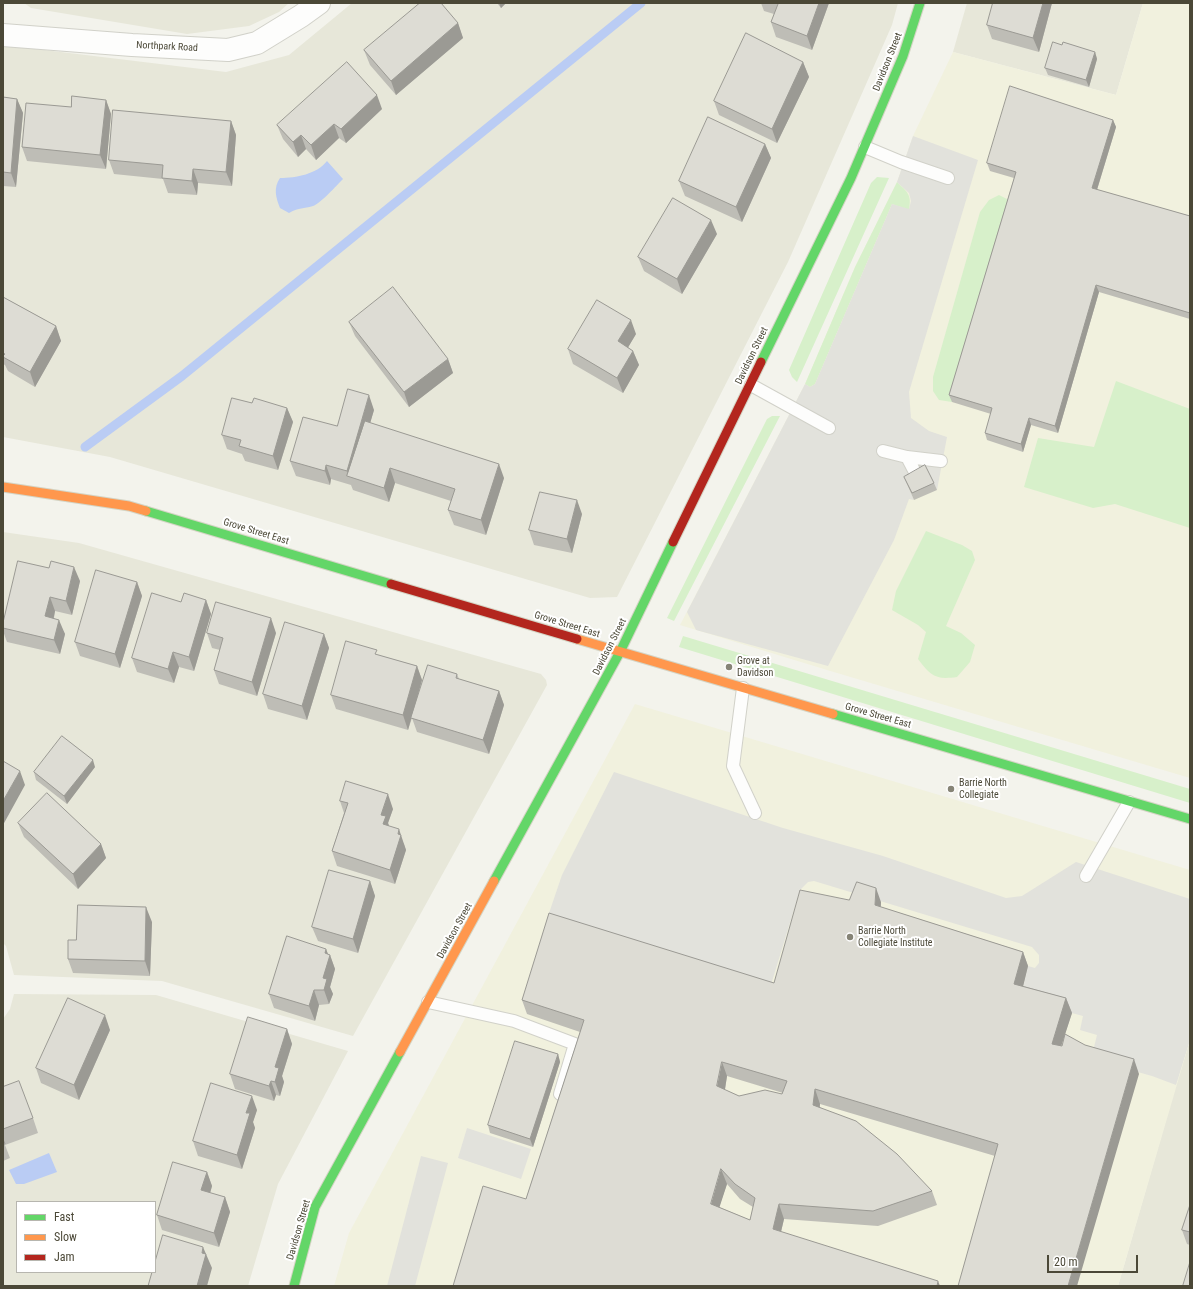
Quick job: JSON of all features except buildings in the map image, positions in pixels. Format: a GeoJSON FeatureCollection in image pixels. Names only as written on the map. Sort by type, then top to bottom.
{"type":"FeatureCollection","features":[{"type":"Feature","properties":{"kind":"street","name":"Northpark Road"},"geometry":{"type":"LineString","coordinates":[[3,35],[132,45],[228,50],[257,43],[319,3]]}},
{"type":"Feature","properties":{"kind":"street","name":"Davidson Street"},"geometry":{"type":"LineString","coordinates":[[294,1286],[315,1207],[620,652],[865,147],[903,56],[920,3]]}},
{"type":"Feature","properties":{"kind":"street","name":"Grove Street East"},"geometry":{"type":"LineString","coordinates":[[3,487],[129,506],[1190,819]]}},
{"type":"Feature","properties":{"kind":"lane"},"geometry":{"type":"LineString","coordinates":[[865,147],[901,162],[948,178]]}},
{"type":"Feature","properties":{"kind":"lane"},"geometry":{"type":"LineString","coordinates":[[750,385],[829,428]]}},
{"type":"Feature","properties":{"kind":"lane"},"geometry":{"type":"LineString","coordinates":[[883,451],[907,457],[941,461]]}},
{"type":"Feature","properties":{"kind":"lane"},"geometry":{"type":"LineString","coordinates":[[907,457],[918,478]]}},
{"type":"Feature","properties":{"kind":"lane"},"geometry":{"type":"LineString","coordinates":[[743,688],[733,766],[755,813]]}},
{"type":"Feature","properties":{"kind":"lane"},"geometry":{"type":"LineString","coordinates":[[1086,876],[1129,802]]}},
{"type":"Feature","properties":{"kind":"lane"},"geometry":{"type":"LineString","coordinates":[[428,1002],[514,1021],[575,1044],[557,1104]]}},
{"type":"Feature","properties":{"kind":"shaded area"},"geometry":{"type":"Polygon","coordinates":[[[24,3],[289,3],[279,12],[249,26],[187,34],[31,8],[24,3]]]}},
{"type":"Feature","properties":{"kind":"shaded area"},"geometry":{"type":"Polygon","coordinates":[[[352,3],[898,3],[892,25],[788,262],[617,597],[590,598],[110,457],[3,437],[3,45],[226,72],[289,55],[352,3]]]}},
{"type":"Feature","properties":{"kind":"shaded area"},"geometry":{"type":"Polygon","coordinates":[[[967,3],[1143,3],[1116,95],[953,52],[967,3]]]}},
{"type":"Feature","properties":{"kind":"shaded area"},"geometry":{"type":"Polygon","coordinates":[[[1143,3],[1190,3],[1190,778],[680,625],[805,384],[855,267],[897,182],[913,136],[953,52],[1116,95],[1143,3]]]}},
{"type":"Feature","properties":{"kind":"shaded area"},"geometry":{"type":"Polygon","coordinates":[[[913,136],[978,160],[909,392],[911,418],[929,431],[947,437],[937,490],[928,473],[907,484],[914,500],[909,499],[894,540],[828,666],[696,630],[687,612],[805,384],[810,387],[815,384],[892,204],[909,209],[911,201],[909,193],[897,182],[913,136]]]}},
{"type":"Feature","properties":{"kind":"shaded area"},"geometry":{"type":"Polygon","coordinates":[[[3,532],[79,543],[541,674],[546,680],[547,685],[353,1036],[162,981],[14,975],[6,946],[3,943],[3,532]]]}},
{"type":"Feature","properties":{"kind":"shaded area","name":"Barrie North Collegiate Institute"},"geometry":{"type":"Polygon","coordinates":[[[635,704],[1190,870],[1190,1040],[1118,1286],[334,1286],[349,1233],[635,704]]]}},
{"type":"Feature","properties":{"kind":"shaded area"},"geometry":{"type":"Polygon","coordinates":[[[614,772],[783,828],[883,856],[1006,898],[1022,896],[1076,862],[1190,899],[1190,1040],[1176,1085],[1152,1076],[1091,1059],[1097,1035],[1080,1030],[1083,1016],[1020,999],[1028,966],[1035,968],[1039,963],[1039,955],[1032,947],[814,881],[808,882],[800,890],[770,988],[547,919],[562,875],[614,772]]]}},
{"type":"Feature","properties":{"kind":"shaded area"},"geometry":{"type":"Polygon","coordinates":[[[14,994],[156,995],[348,1051],[278,1184],[248,1286],[3,1286],[3,1019],[10,1009],[14,994]]]}},
{"type":"Feature","properties":{"kind":"shaded area"},"geometry":{"type":"Polygon","coordinates":[[[1190,1040],[1190,1286],[1118,1286],[1176,1085],[1190,1040]]]}},
{"type":"Feature","properties":{"kind":"shaded area"},"geometry":{"type":"Polygon","coordinates":[[[467,1128],[531,1149],[521,1179],[458,1158],[467,1128]]]}},
{"type":"Feature","properties":{"kind":"shaded area"},"geometry":{"type":"Polygon","coordinates":[[[421,1156],[448,1163],[415,1286],[387,1286],[421,1156]]]}},
{"type":"Feature","properties":{"kind":"green space"},"geometry":{"type":"Polygon","coordinates":[[[877,177],[889,178],[797,382],[792,377],[789,370],[871,183],[877,177]]]}},
{"type":"Feature","properties":{"kind":"green space"},"geometry":{"type":"Polygon","coordinates":[[[897,182],[908,194],[910,200],[909,210],[892,204],[815,384],[810,387],[805,384],[855,267],[897,182]]]}},
{"type":"Feature","properties":{"kind":"green space"},"geometry":{"type":"Polygon","coordinates":[[[999,195],[1013,202],[952,402],[939,400],[933,391],[933,377],[980,212],[989,200],[999,195]]]}},
{"type":"Feature","properties":{"kind":"green space"},"geometry":{"type":"Polygon","coordinates":[[[1116,381],[1190,409],[1190,528],[1115,504],[1093,508],[1024,487],[1038,438],[1094,447],[1116,381]]]}},
{"type":"Feature","properties":{"kind":"green space"},"geometry":{"type":"Polygon","coordinates":[[[772,416],[780,416],[674,621],[667,618],[767,419],[772,416]]]}},
{"type":"Feature","properties":{"kind":"green space"},"geometry":{"type":"Polygon","coordinates":[[[926,531],[962,545],[972,551],[975,560],[946,626],[961,633],[975,645],[970,662],[957,677],[943,678],[934,676],[926,669],[918,659],[926,632],[918,625],[892,610],[896,591],[926,531]]]}},
{"type":"Feature","properties":{"kind":"green space"},"geometry":{"type":"Polygon","coordinates":[[[683,636],[1190,789],[1190,803],[679,647],[683,636]]]}},
{"type":"Feature","properties":{"kind":"water"},"geometry":{"type":"Polygon","coordinates":[[[327,161],[343,179],[320,202],[316,205],[289,213],[280,208],[276,197],[276,186],[280,178],[293,177],[312,172],[327,161]]]}},
{"type":"Feature","properties":{"kind":"water"},"geometry":{"type":"Polygon","coordinates":[[[49,1153],[57,1172],[24,1184],[16,1184],[9,1170],[49,1153]]]}},
{"type":"Feature","properties":{"kind":"waterway"},"geometry":{"type":"LineString","coordinates":[[85,447],[182,376],[641,3]]}},
{"type":"Feature","properties":{"kind":"traffic: fast"},"geometry":{"type":"LineString","coordinates":[[761,362],[851,178],[903,56],[920,3]]}},
{"type":"Feature","properties":{"kind":"traffic: fast"},"geometry":{"type":"LineString","coordinates":[[146,511],[391,584]]}},
{"type":"Feature","properties":{"kind":"traffic: fast"},"geometry":{"type":"LineString","coordinates":[[494,881],[620,652],[673,542]]}},
{"type":"Feature","properties":{"kind":"traffic: fast"},"geometry":{"type":"LineString","coordinates":[[833,714],[1190,819]]}},
{"type":"Feature","properties":{"kind":"traffic: fast"},"geometry":{"type":"LineString","coordinates":[[294,1286],[315,1207],[400,1052]]}},
{"type":"Feature","properties":{"kind":"traffic: slow"},"geometry":{"type":"LineString","coordinates":[[3,487],[129,506],[146,511]]}},
{"type":"Feature","properties":{"kind":"traffic: slow"},"geometry":{"type":"LineString","coordinates":[[577,639],[833,714]]}},
{"type":"Feature","properties":{"kind":"traffic: slow"},"geometry":{"type":"LineString","coordinates":[[400,1052],[494,881]]}},
{"type":"Feature","properties":{"kind":"traffic: jam"},"geometry":{"type":"LineString","coordinates":[[673,542],[761,362]]}},
{"type":"Feature","properties":{"kind":"traffic: jam"},"geometry":{"type":"LineString","coordinates":[[391,584],[577,639]]}},
{"type":"Feature","properties":{"kind":"place","name":"Grove at Davidson"},"geometry":{"type":"Point","coordinates":[729,667]}},
{"type":"Feature","properties":{"kind":"place","name":"Barrie North Collegiate"},"geometry":{"type":"Point","coordinates":[951,789]}},
{"type":"Feature","properties":{"kind":"place","name":"Barrie North Collegiate Institute"},"geometry":{"type":"Point","coordinates":[850,937]}}]}
